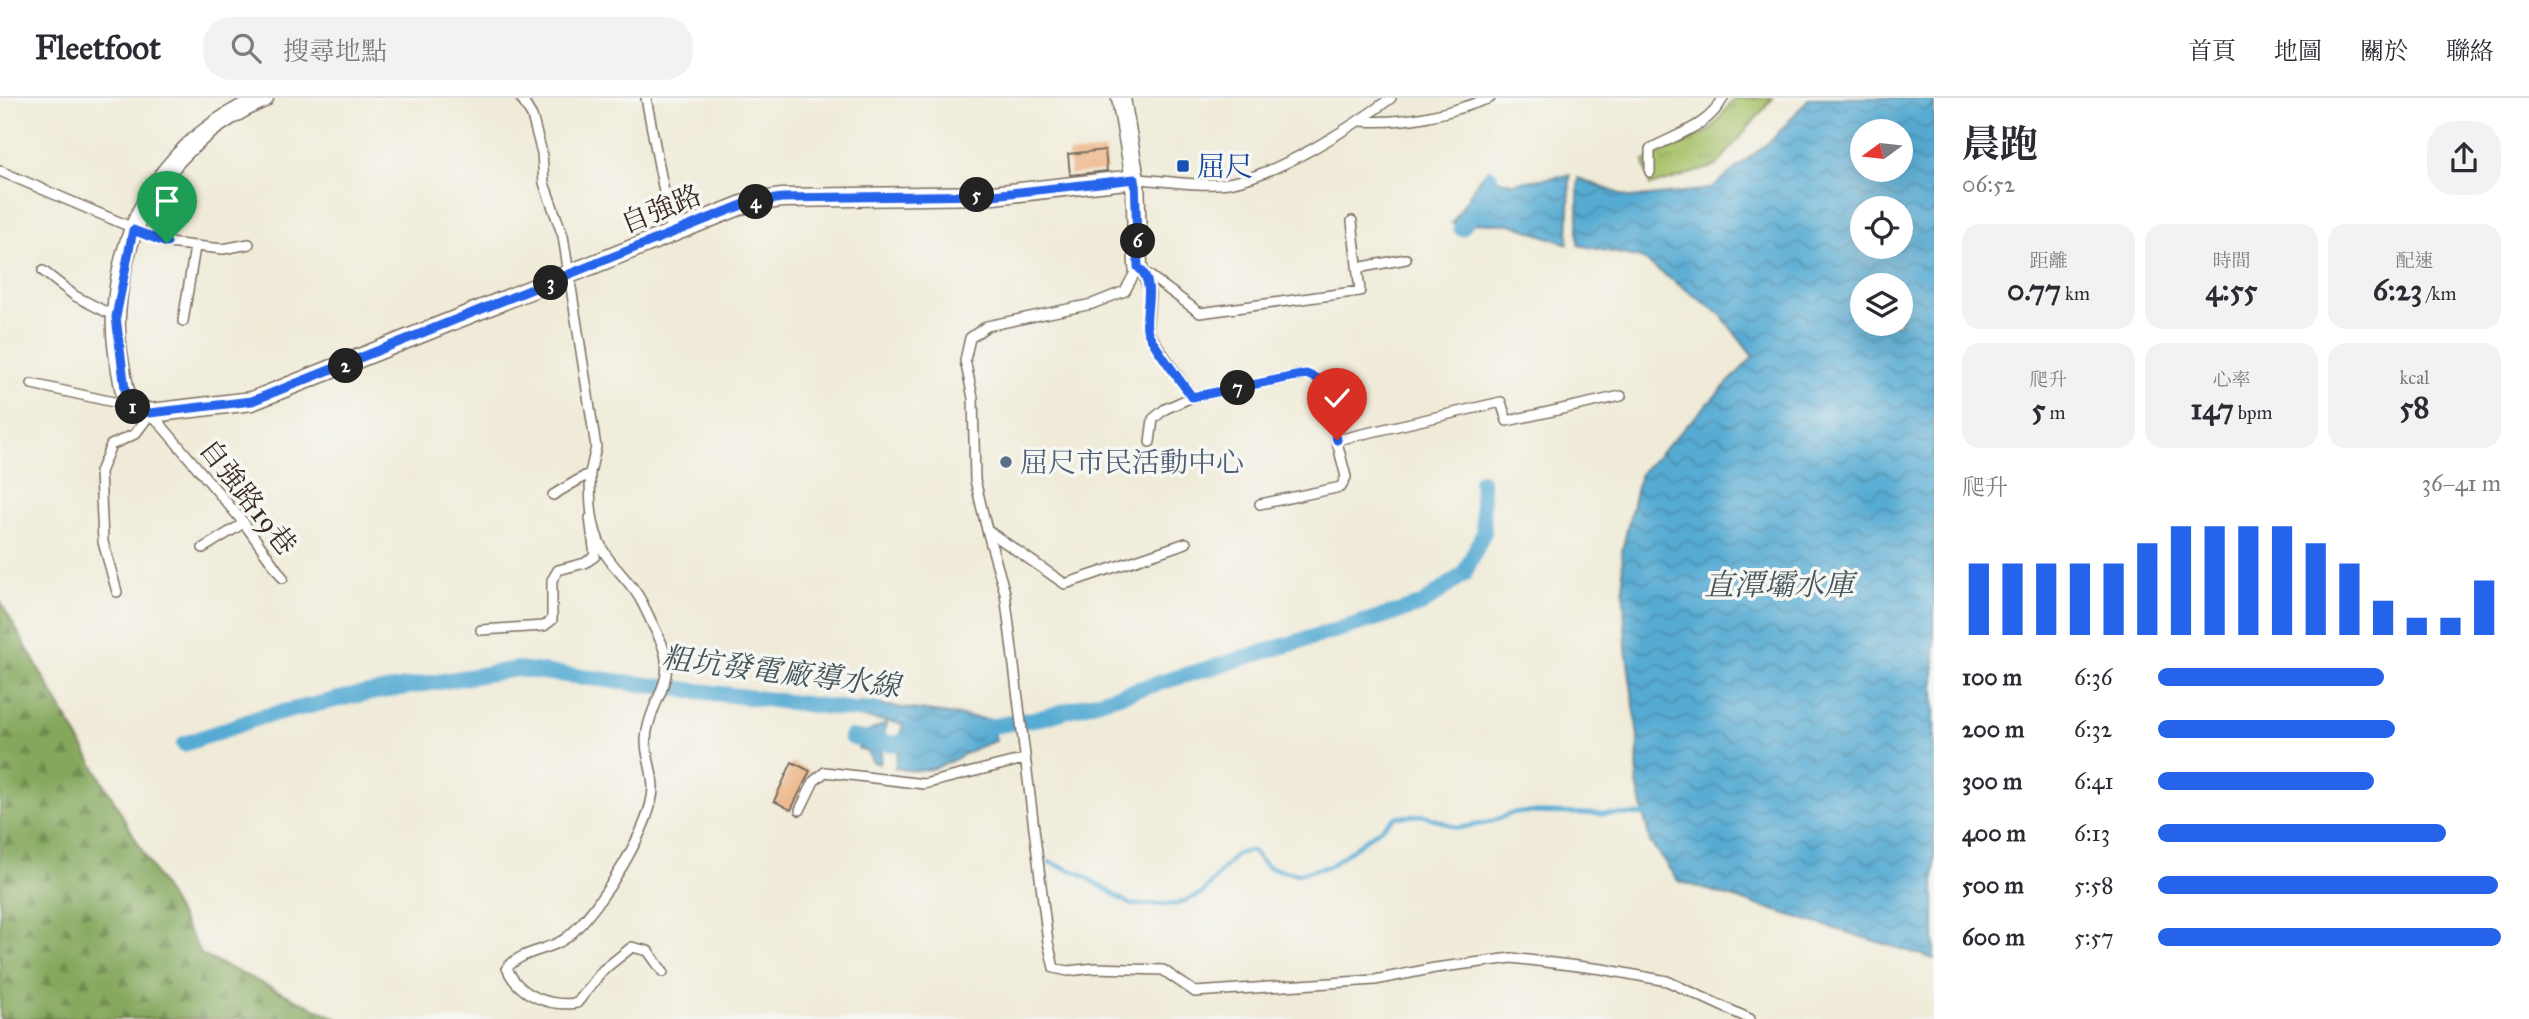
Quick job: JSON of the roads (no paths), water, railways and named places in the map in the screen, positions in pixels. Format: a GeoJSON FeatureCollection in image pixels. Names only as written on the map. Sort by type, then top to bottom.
{"type":"FeatureCollection","features":[{"type":"Feature","properties":{"kind":"street"},"geometry":{"type":"LineString","coordinates":[[127,405],[116,317],[133,230],[149,194],[177,155],[264,98]]}},
{"type":"Feature","properties":{"kind":"street"},"geometry":{"type":"LineString","coordinates":[[1121,98],[1135,179],[1140,268]]}},
{"type":"Feature","properties":{"kind":"street","name":"自強路"},"geometry":{"type":"LineString","coordinates":[[127,405],[150,413],[252,401],[747,203],[782,198],[993,195],[1135,179]]}},
{"type":"Feature","properties":{"kind":"lane"},"geometry":{"type":"LineString","coordinates":[[481,630],[544,626],[552,620],[552,580],[558,570],[585,563],[595,556],[590,537],[590,473],[596,447],[563,236],[544,183],[542,153],[532,116],[521,98]]}},
{"type":"Feature","properties":{"kind":"lane"},"geometry":{"type":"LineString","coordinates":[[646,98],[672,233]]}},
{"type":"Feature","properties":{"kind":"lane","name":"自強路"},"geometry":{"type":"LineString","coordinates":[[1135,179],[1226,183],[1261,173],[1360,121],[1391,98]]}},
{"type":"Feature","properties":{"kind":"lane"},"geometry":{"type":"LineString","coordinates":[[1360,121],[1393,123],[1432,117],[1490,98]]}},
{"type":"Feature","properties":{"kind":"lane"},"geometry":{"type":"LineString","coordinates":[[1650,172],[1650,149],[1694,128],[1719,107],[1723,98]]}},
{"type":"Feature","properties":{"kind":"lane"},"geometry":{"type":"LineString","coordinates":[[0,171],[167,243],[223,249],[249,244]]}},
{"type":"Feature","properties":{"kind":"lane"},"geometry":{"type":"LineString","coordinates":[[1140,268],[1200,313],[1360,291],[1352,221]]}},
{"type":"Feature","properties":{"kind":"lane"},"geometry":{"type":"LineString","coordinates":[[183,321],[194,247]]}},
{"type":"Feature","properties":{"kind":"lane"},"geometry":{"type":"LineString","coordinates":[[1357,268],[1406,259]]}},
{"type":"Feature","properties":{"kind":"lane"},"geometry":{"type":"LineString","coordinates":[[1140,268],[1150,294],[1147,330],[1192,397]]}},
{"type":"Feature","properties":{"kind":"lane"},"geometry":{"type":"LineString","coordinates":[[1140,268],[1125,291],[1092,304],[987,326],[970,338],[965,360],[973,398],[975,480],[1004,593],[1048,942],[1054,968],[1068,971],[1095,968],[1163,970],[1195,992],[1375,980],[1435,968],[1512,958],[1602,969],[1667,981],[1750,1019]]}},
{"type":"Feature","properties":{"kind":"lane"},"geometry":{"type":"LineString","coordinates":[[43,271],[75,296],[116,317]]}},
{"type":"Feature","properties":{"kind":"lane"},"geometry":{"type":"LineString","coordinates":[[1150,442],[1153,418],[1165,409],[1192,397],[1306,374],[1321,380],[1346,477],[1340,487],[1260,504]]}},
{"type":"Feature","properties":{"kind":"lane"},"geometry":{"type":"LineString","coordinates":[[32,384],[127,405]]}},
{"type":"Feature","properties":{"kind":"lane"},"geometry":{"type":"LineString","coordinates":[[1337,440],[1502,402],[1507,421],[1621,396]]}},
{"type":"Feature","properties":{"kind":"lane"},"geometry":{"type":"LineString","coordinates":[[117,592],[103,542],[100,472],[111,445],[135,434],[150,413]]}},
{"type":"Feature","properties":{"kind":"lane","name":"自強路19巷"},"geometry":{"type":"LineString","coordinates":[[150,413],[244,523],[283,578]]}},
{"type":"Feature","properties":{"kind":"lane"},"geometry":{"type":"LineString","coordinates":[[553,495],[590,473]]}},
{"type":"Feature","properties":{"kind":"lane"},"geometry":{"type":"LineString","coordinates":[[590,510],[603,550],[638,596],[663,646],[667,673],[660,699],[647,728],[645,749],[653,788],[650,807],[635,840],[596,906],[578,927],[569,937],[516,957],[506,968],[513,982],[530,995],[561,1005],[577,1003],[603,970],[632,947],[648,951],[663,972]]}},
{"type":"Feature","properties":{"kind":"lane"},"geometry":{"type":"LineString","coordinates":[[203,548],[244,523]]}},
{"type":"Feature","properties":{"kind":"lane"},"geometry":{"type":"LineString","coordinates":[[987,530],[1065,584],[1186,543]]}},
{"type":"Feature","properties":{"kind":"lane"},"geometry":{"type":"LineString","coordinates":[[800,810],[814,781],[825,772],[924,784],[1024,759]]}},
{"type":"Feature","properties":{"kind":"water","name":"直潭壩水庫"},"geometry":{"type":"Polygon","coordinates":[[[1809,98],[1934,98],[1934,959],[1678,881],[1650,842],[1637,784],[1638,737],[1626,648],[1622,551],[1640,474],[1753,357],[1720,314],[1641,258],[1578,245],[1578,178],[1631,198],[1710,189],[1774,138],[1809,98]]]}},
{"type":"Feature","properties":{"kind":"water"},"geometry":{"type":"Polygon","coordinates":[[[1482,175],[1512,183],[1570,175],[1568,244],[1510,224],[1452,223],[1482,175]]]}},
{"type":"Feature","properties":{"kind":"water"},"geometry":{"type":"Polygon","coordinates":[[[859,702],[992,720],[996,741],[938,767],[926,770],[895,768],[903,724],[857,717],[859,702]]]}},
{"type":"Feature","properties":{"kind":"water"},"geometry":{"type":"Polygon","coordinates":[[[886,723],[880,764],[873,762],[867,752],[858,748],[859,732],[868,732],[886,723]]]}},
{"type":"Feature","properties":{"kind":"waterway"},"geometry":{"type":"LineString","coordinates":[[1461,228],[1486,196],[1490,177]]}},
{"type":"Feature","properties":{"kind":"waterway","name":"粗坑發電廠導水線"},"geometry":{"type":"LineString","coordinates":[[971,730],[1045,717],[1421,605],[1464,574],[1484,532],[1481,481]]}},
{"type":"Feature","properties":{"kind":"waterway","name":"粗坑發電廠導水線"},"geometry":{"type":"LineString","coordinates":[[184,744],[261,717],[357,695],[517,669],[854,710],[876,710]]}},
{"type":"Feature","properties":{"kind":"waterway"},"geometry":{"type":"LineString","coordinates":[[851,737],[892,744],[920,739]]}},
{"type":"Feature","properties":{"kind":"waterway"},"geometry":{"type":"LineString","coordinates":[[1049,862],[1079,873],[1131,905],[1177,904],[1203,893],[1236,854],[1252,851],[1267,867],[1297,874],[1330,866],[1396,817],[1424,815],[1458,828],[1487,823],[1516,812],[1649,815]]}},
{"type":"Feature","properties":{"kind":"place","name":"屈尺"},"geometry":{"type":"Point","coordinates":[1183,166]}},
{"type":"Feature","properties":{"kind":"place","name":"屈尺市民活動中心"},"geometry":{"type":"Point","coordinates":[1006,462]}}]}
